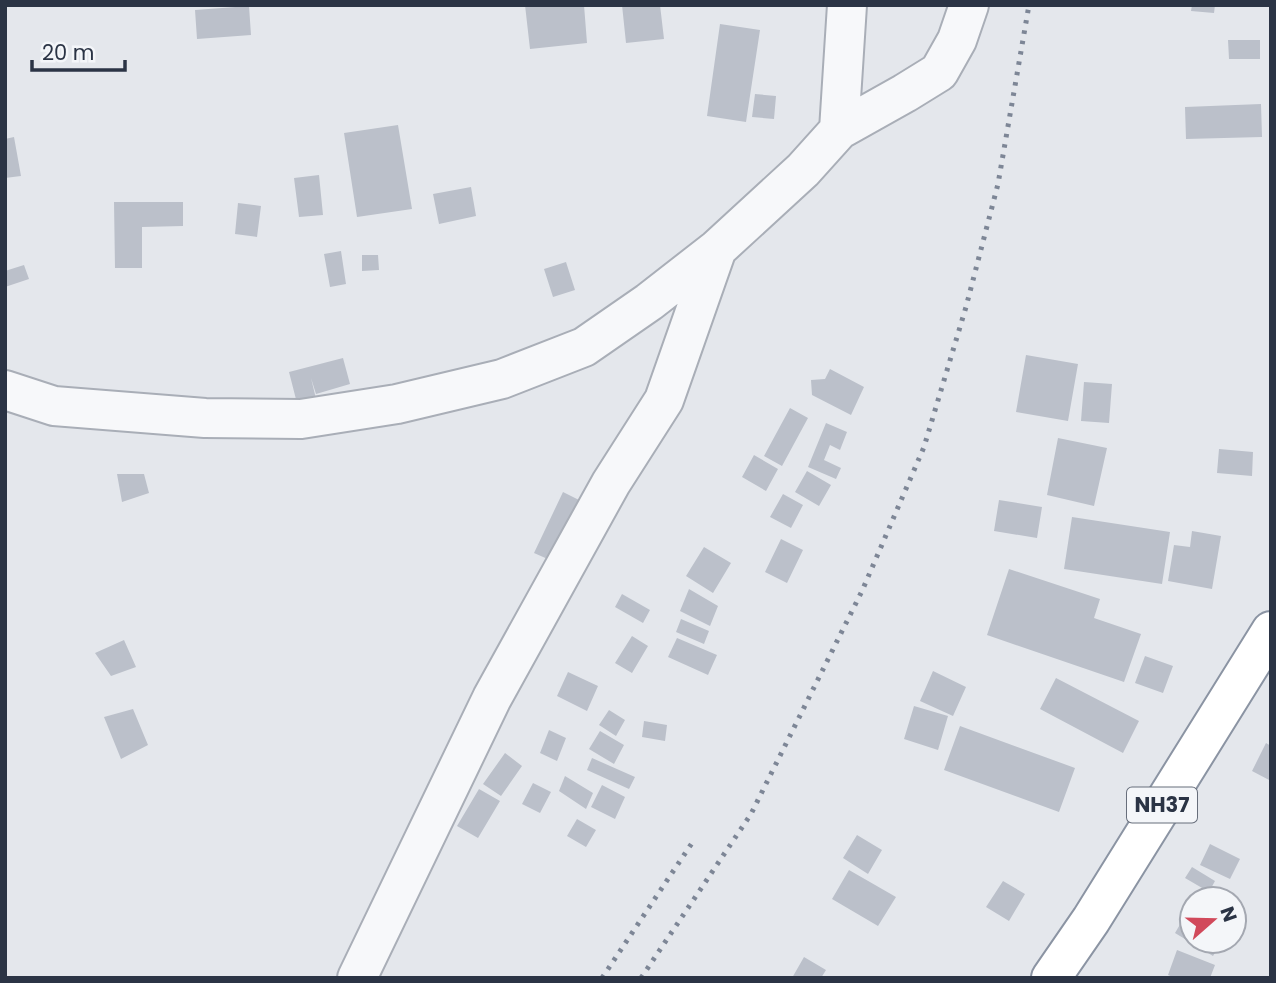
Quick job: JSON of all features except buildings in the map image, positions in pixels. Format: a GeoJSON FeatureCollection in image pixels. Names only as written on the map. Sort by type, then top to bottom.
{"type":"FeatureCollection","features":[{"type":"Feature","properties":{"kind":"highway","name":"NH37"},"geometry":{"type":"LineString","coordinates":[[1051,978],[1091,920],[1271,631]]}},
{"type":"Feature","properties":{"kind":"street"},"geometry":{"type":"LineString","coordinates":[[839,130],[847,5]]}},
{"type":"Feature","properties":{"kind":"street"},"geometry":{"type":"LineString","coordinates":[[5,390],[54,406],[205,418],[301,419],[397,404],[502,379],[584,347],[649,302],[717,249],[803,170],[839,130],[939,72],[957,40],[969,5]]}},
{"type":"Feature","properties":{"kind":"street"},"geometry":{"type":"LineString","coordinates":[[357,978],[492,698],[611,483],[664,400],[717,249]]}},
{"type":"Feature","properties":{"kind":"railway"},"geometry":{"type":"LineString","coordinates":[[641,978],[751,814],[862,591],[924,447],[966,307],[998,184],[1029,5]]}},
{"type":"Feature","properties":{"kind":"railway"},"geometry":{"type":"LineString","coordinates":[[602,978],[694,840]]}}]}
